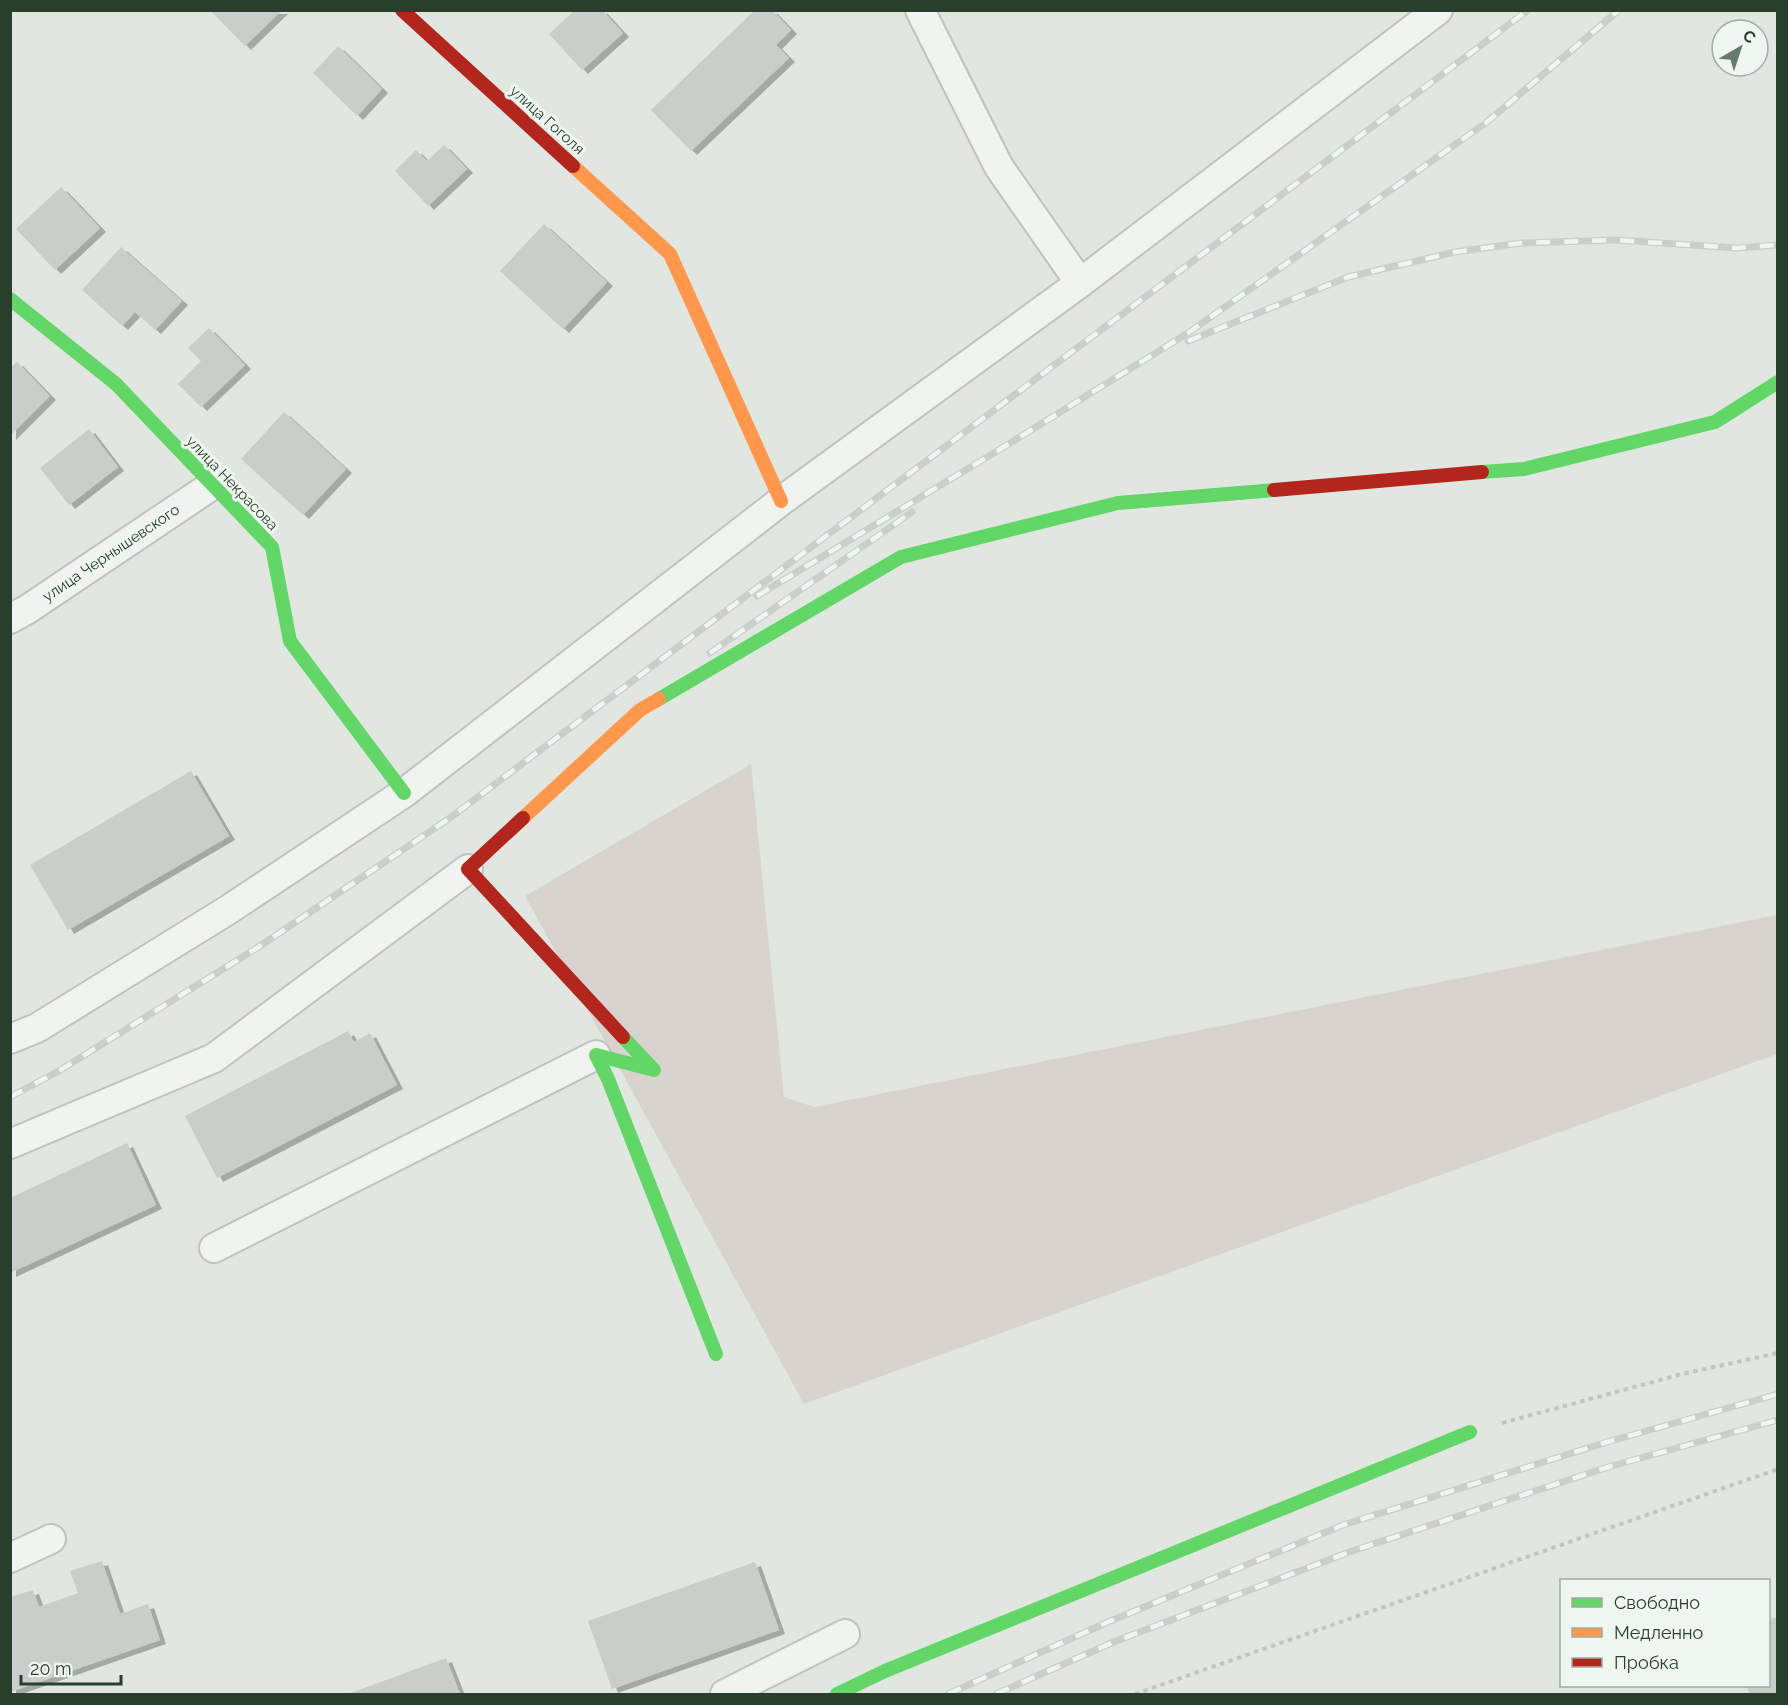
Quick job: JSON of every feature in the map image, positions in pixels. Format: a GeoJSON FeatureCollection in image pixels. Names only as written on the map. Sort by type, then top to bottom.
{"type":"FeatureCollection","features":[{"type":"Feature","properties":{"kind":"street","name":"улица Гоголя"},"geometry":{"type":"LineString","coordinates":[[402,10],[670,254],[781,501]]}},
{"type":"Feature","properties":{"kind":"street"},"geometry":{"type":"LineString","coordinates":[[920,10],[999,167],[1080,283]]}},
{"type":"Feature","properties":{"kind":"street"},"geometry":{"type":"LineString","coordinates":[[10,1039],[37,1028],[218,916],[404,793],[781,501],[1080,283],[1438,10]]}},
{"type":"Feature","properties":{"kind":"street","name":"улица Некрасова"},"geometry":{"type":"LineString","coordinates":[[10,298],[116,384],[211,486],[272,547],[290,641],[404,793]]}},
{"type":"Feature","properties":{"kind":"street"},"geometry":{"type":"LineString","coordinates":[[10,1144],[214,1058],[468,869],[640,710],[901,557],[1118,503],[1524,469],[1715,423],[1778,382]]}},
{"type":"Feature","properties":{"kind":"street","name":"улица Чернышевского"},"geometry":{"type":"LineString","coordinates":[[10,619],[38,603],[211,486]]}},
{"type":"Feature","properties":{"kind":"street"},"geometry":{"type":"LineString","coordinates":[[214,1248],[596,1055],[654,1070],[468,869]]}},
{"type":"Feature","properties":{"kind":"street"},"geometry":{"type":"LineString","coordinates":[[596,1055],[608,1079],[716,1354]]}},
{"type":"Feature","properties":{"kind":"street"},"geometry":{"type":"LineString","coordinates":[[837,1695],[885,1671],[1470,1432]]}},
{"type":"Feature","properties":{"kind":"street"},"geometry":{"type":"LineString","coordinates":[[10,1558],[51,1539]]}},
{"type":"Feature","properties":{"kind":"street"},"geometry":{"type":"LineString","coordinates":[[725,1695],[844,1634]]}},
{"type":"Feature","properties":{"kind":"path"},"geometry":{"type":"LineString","coordinates":[[1470,1432],[1682,1374],[1778,1353]]}},
{"type":"Feature","properties":{"kind":"path"},"geometry":{"type":"LineString","coordinates":[[1135,1695],[1778,1469]]}},
{"type":"Feature","properties":{"kind":"shaded area"},"geometry":{"type":"Polygon","coordinates":[[[751,764],[784,1097],[814,1107],[1777,915],[1777,1054],[804,1404],[525,896],[751,764]]]}},
{"type":"Feature","properties":{"kind":"building"},"geometry":{"type":"Polygon","coordinates":[[[210,10],[282,10],[245,46],[210,10]]]}},
{"type":"Feature","properties":{"kind":"building"},"geometry":{"type":"Polygon","coordinates":[[[575,10],[602,10],[623,33],[582,70],[549,34],[575,10]]]}},
{"type":"Feature","properties":{"kind":"building"},"geometry":{"type":"Polygon","coordinates":[[[755,10],[772,10],[791,30],[776,45],[789,58],[691,151],[651,110],[755,10]]]}},
{"type":"Feature","properties":{"kind":"building"},"geometry":{"type":"Polygon","coordinates":[[[338,46],[382,89],[357,116],[313,73],[338,46]]]}},
{"type":"Feature","properties":{"kind":"building"},"geometry":{"type":"Polygon","coordinates":[[[444,145],[467,169],[428,206],[395,171],[416,150],[427,161],[444,145]]]}},
{"type":"Feature","properties":{"kind":"building"},"geometry":{"type":"Polygon","coordinates":[[[61,187],[100,228],[55,270],[16,229],[61,187]]]}},
{"type":"Feature","properties":{"kind":"building"},"geometry":{"type":"Polygon","coordinates":[[[544,224],[607,282],[563,329],[500,271],[544,224]]]}},
{"type":"Feature","properties":{"kind":"building"},"geometry":{"type":"Polygon","coordinates":[[[121,247],[182,301],[155,330],[135,312],[122,326],[82,290],[121,247]]]}},
{"type":"Feature","properties":{"kind":"building"},"geometry":{"type":"Polygon","coordinates":[[[209,328],[245,365],[201,407],[178,384],[201,361],[188,348],[209,328]]]}},
{"type":"Feature","properties":{"kind":"building"},"geometry":{"type":"Polygon","coordinates":[[[17,362],[50,396],[10,436],[10,368],[17,362]]]}},
{"type":"Feature","properties":{"kind":"building"},"geometry":{"type":"Polygon","coordinates":[[[284,412],[346,469],[303,515],[241,459],[284,412]]]}},
{"type":"Feature","properties":{"kind":"building"},"geometry":{"type":"Polygon","coordinates":[[[89,429],[118,467],[69,505],[40,468],[89,429]]]}},
{"type":"Feature","properties":{"kind":"building"},"geometry":{"type":"Polygon","coordinates":[[[191,771],[229,836],[68,930],[30,865],[191,771]]]}},
{"type":"Feature","properties":{"kind":"building"},"geometry":{"type":"Polygon","coordinates":[[[348,1031],[354,1042],[370,1033],[397,1085],[217,1178],[185,1116],[348,1031]]]}},
{"type":"Feature","properties":{"kind":"building"},"geometry":{"type":"Polygon","coordinates":[[[127,1143],[156,1205],[10,1273],[10,1198],[127,1143]]]}},
{"type":"Feature","properties":{"kind":"building"},"geometry":{"type":"Polygon","coordinates":[[[102,1561],[120,1614],[148,1604],[160,1640],[10,1692],[10,1597],[33,1590],[39,1607],[78,1593],[70,1571],[102,1561]]]}},
{"type":"Feature","properties":{"kind":"building"},"geometry":{"type":"Polygon","coordinates":[[[755,1562],[779,1630],[612,1689],[588,1621],[755,1562]]]}},
{"type":"Feature","properties":{"kind":"building"},"geometry":{"type":"Polygon","coordinates":[[[1778,1617],[1778,1693],[1750,1694],[1746,1687],[1770,1687],[1770,1619],[1778,1617]]]}},
{"type":"Feature","properties":{"kind":"building"},"geometry":{"type":"Polygon","coordinates":[[[446,1658],[460,1694],[348,1694],[446,1658]]]}},
{"type":"Feature","properties":{"kind":"railway"},"geometry":{"type":"LineString","coordinates":[[10,1097],[57,1072],[257,948],[447,820],[1528,10]]}},
{"type":"Feature","properties":{"kind":"railway"},"geometry":{"type":"LineString","coordinates":[[757,596],[1188,333],[1487,122],[1619,10]]}},
{"type":"Feature","properties":{"kind":"railway"},"geometry":{"type":"LineString","coordinates":[[1188,341],[1348,277],[1455,252],[1521,243],[1616,240],[1736,248],[1778,245]]}},
{"type":"Feature","properties":{"kind":"railway"},"geometry":{"type":"LineString","coordinates":[[710,653],[912,512]]}},
{"type":"Feature","properties":{"kind":"railway"},"geometry":{"type":"LineString","coordinates":[[948,1694],[1108,1622],[1343,1525],[1607,1442],[1778,1394]]}},
{"type":"Feature","properties":{"kind":"railway"},"geometry":{"type":"LineString","coordinates":[[996,1694],[1116,1641],[1352,1551],[1608,1467],[1778,1420]]}},
{"type":"Feature","properties":{"kind":"traffic: fast"},"geometry":{"type":"LineString","coordinates":[[10,299],[116,384],[272,547],[290,641],[404,793]]}},
{"type":"Feature","properties":{"kind":"traffic: fast"},"geometry":{"type":"LineString","coordinates":[[1482,472],[1524,469],[1715,422],[1778,382]]}},
{"type":"Feature","properties":{"kind":"traffic: fast"},"geometry":{"type":"LineString","coordinates":[[659,699],[901,557],[1118,503],[1274,490]]}},
{"type":"Feature","properties":{"kind":"traffic: fast"},"geometry":{"type":"LineString","coordinates":[[623,1037],[654,1070],[596,1055],[608,1079],[716,1354]]}},
{"type":"Feature","properties":{"kind":"traffic: fast"},"geometry":{"type":"LineString","coordinates":[[837,1694],[885,1671],[1470,1432]]}},
{"type":"Feature","properties":{"kind":"traffic: slow"},"geometry":{"type":"LineString","coordinates":[[573,166],[670,254],[781,501]]}},
{"type":"Feature","properties":{"kind":"traffic: slow"},"geometry":{"type":"LineString","coordinates":[[523,818],[640,710],[659,699]]}},
{"type":"Feature","properties":{"kind":"traffic: jam"},"geometry":{"type":"LineString","coordinates":[[402,10],[573,166]]}},
{"type":"Feature","properties":{"kind":"traffic: jam"},"geometry":{"type":"LineString","coordinates":[[1274,490],[1482,472]]}},
{"type":"Feature","properties":{"kind":"traffic: jam"},"geometry":{"type":"LineString","coordinates":[[523,818],[468,869],[623,1037]]}}]}
